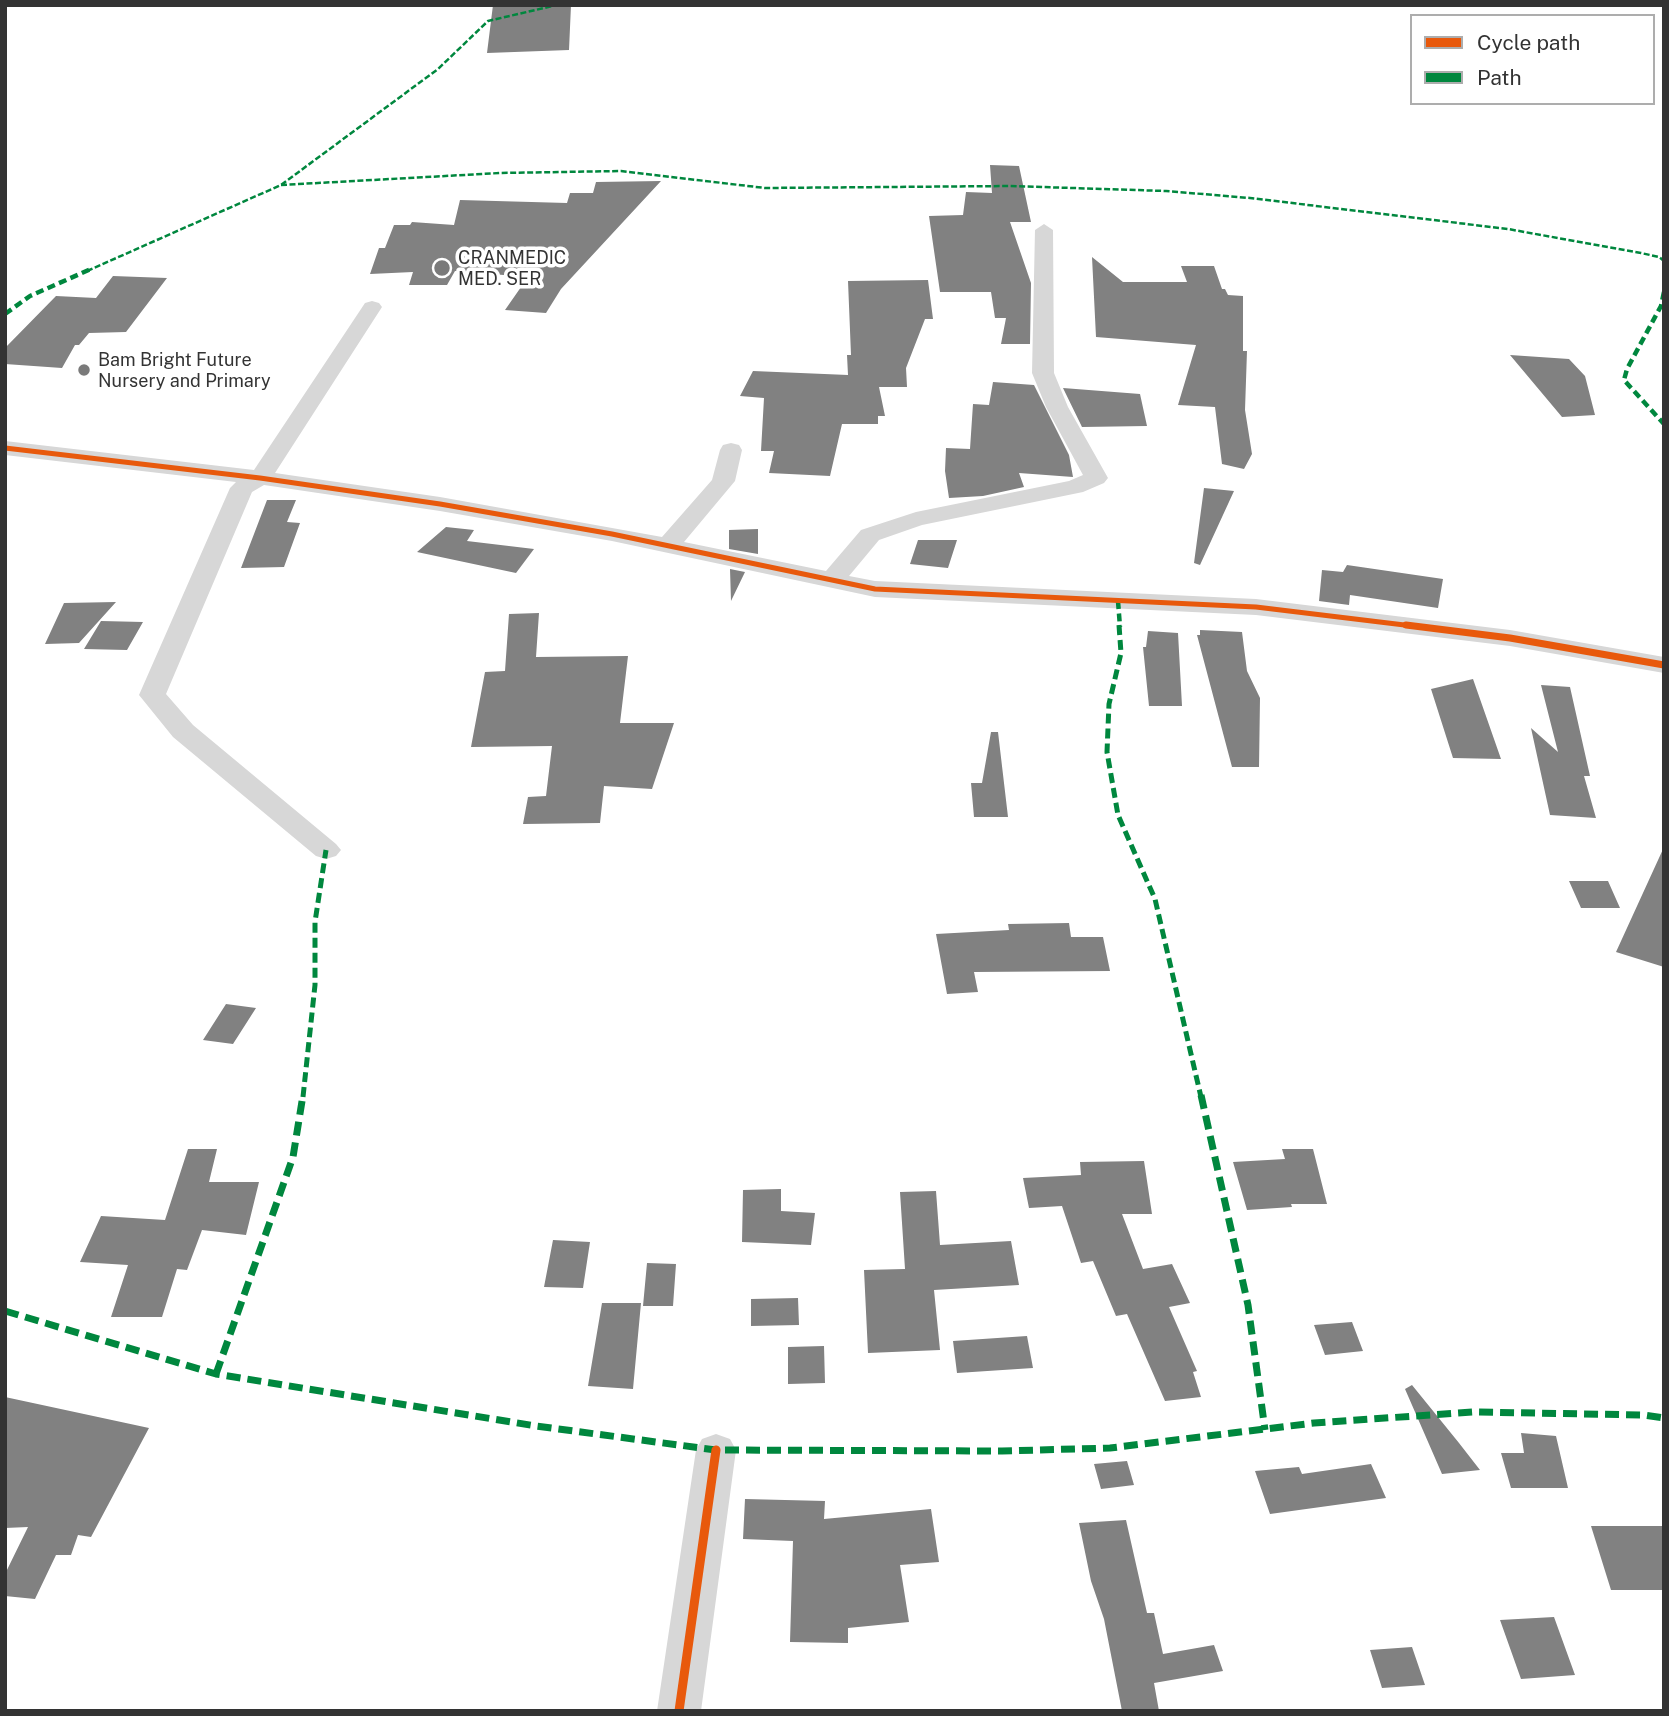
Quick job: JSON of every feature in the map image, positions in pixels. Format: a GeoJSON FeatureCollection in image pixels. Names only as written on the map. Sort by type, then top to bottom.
{"type":"FeatureCollection","features":[{"type":"Feature","properties":{"kind":"street"},"geometry":{"type":"LineString","coordinates":[[831,580],[870,535],[916,519],[1075,487],[1096,478],[1057,407],[1043,373],[1044,230]]}},
{"type":"Feature","properties":{"kind":"street"},"geometry":{"type":"LineString","coordinates":[[326,850],[183,731],[152,695],[242,488],[260,478],[372,307]]}},
{"type":"Feature","properties":{"kind":"street"},"geometry":{"type":"LineString","coordinates":[[5,447],[260,478],[440,504],[667,546],[875,589],[1256,607],[1510,638],[1664,665]]}},
{"type":"Feature","properties":{"kind":"street"},"geometry":{"type":"LineString","coordinates":[[667,546],[723,481],[731,450]]}},
{"type":"Feature","properties":{"kind":"street"},"geometry":{"type":"LineString","coordinates":[[679,1711],[716,1450]]}},
{"type":"Feature","properties":{"kind":"building"},"geometry":{"type":"Polygon","coordinates":[[[493,5],[571,5],[569,50],[487,53],[493,5]]]}},
{"type":"Feature","properties":{"kind":"building"},"geometry":{"type":"Polygon","coordinates":[[[990,165],[1019,166],[1031,222],[1010,222],[1031,283],[1030,344],[1001,344],[1006,318],[995,318],[991,292],[940,292],[929,216],[963,215],[966,192],[992,193],[990,165]]]}},
{"type":"Feature","properties":{"kind":"building"},"geometry":{"type":"Polygon","coordinates":[[[661,181],[561,289],[546,313],[505,310],[528,277],[455,271],[447,285],[409,285],[413,272],[370,274],[379,248],[385,248],[394,225],[410,225],[412,222],[454,225],[460,200],[567,203],[570,193],[593,193],[596,182],[661,181]]]}},
{"type":"Feature","properties":{"kind":"building"},"geometry":{"type":"Polygon","coordinates":[[[1092,257],[1123,282],[1187,282],[1181,266],[1214,266],[1222,289],[1225,289],[1228,295],[1243,296],[1243,351],[1247,351],[1245,410],[1252,454],[1244,469],[1222,464],[1215,407],[1178,405],[1196,345],[1096,337],[1092,257]]]}},
{"type":"Feature","properties":{"kind":"building"},"geometry":{"type":"Polygon","coordinates":[[[113,276],[167,278],[126,332],[89,333],[79,345],[75,345],[62,368],[5,364],[5,348],[56,296],[96,298],[113,276]]]}},
{"type":"Feature","properties":{"kind":"building"},"geometry":{"type":"Polygon","coordinates":[[[928,280],[933,319],[925,319],[906,368],[907,387],[879,387],[885,416],[878,416],[878,424],[842,424],[830,476],[769,473],[774,451],[761,451],[764,398],[740,396],[753,371],[848,375],[847,355],[851,355],[848,281],[928,280]]]}},
{"type":"Feature","properties":{"kind":"building"},"geometry":{"type":"Polygon","coordinates":[[[1510,355],[1569,359],[1585,376],[1595,415],[1562,417],[1510,355]]]}},
{"type":"Feature","properties":{"kind":"building"},"geometry":{"type":"Polygon","coordinates":[[[993,382],[1034,385],[1069,455],[1073,477],[1019,473],[1024,487],[983,496],[949,498],[945,471],[946,448],[970,449],[973,404],[989,405],[993,382]]]}},
{"type":"Feature","properties":{"kind":"building"},"geometry":{"type":"Polygon","coordinates":[[[1063,388],[1140,394],[1147,426],[1082,427],[1063,388]]]}},
{"type":"Feature","properties":{"kind":"building"},"geometry":{"type":"Polygon","coordinates":[[[1204,488],[1234,491],[1200,565],[1194,563],[1204,488]]]}},
{"type":"Feature","properties":{"kind":"building"},"geometry":{"type":"Polygon","coordinates":[[[267,500],[296,500],[287,522],[300,523],[284,567],[241,568],[267,500]]]}},
{"type":"Feature","properties":{"kind":"building"},"geometry":{"type":"Polygon","coordinates":[[[446,527],[474,530],[467,541],[534,549],[516,573],[417,552],[446,527]]]}},
{"type":"Feature","properties":{"kind":"building"},"geometry":{"type":"Polygon","coordinates":[[[758,529],[758,554],[729,549],[729,530],[758,529]]]}},
{"type":"Feature","properties":{"kind":"building"},"geometry":{"type":"Polygon","coordinates":[[[918,540],[957,540],[948,568],[910,564],[918,540]]]}},
{"type":"Feature","properties":{"kind":"building"},"geometry":{"type":"Polygon","coordinates":[[[1347,565],[1443,579],[1438,608],[1350,595],[1349,605],[1319,601],[1322,570],[1343,572],[1347,565]]]}},
{"type":"Feature","properties":{"kind":"building"},"geometry":{"type":"Polygon","coordinates":[[[730,569],[745,572],[731,601],[730,569]]]}},
{"type":"Feature","properties":{"kind":"building"},"geometry":{"type":"Polygon","coordinates":[[[116,602],[79,643],[45,644],[64,603],[116,602]]]}},
{"type":"Feature","properties":{"kind":"building"},"geometry":{"type":"Polygon","coordinates":[[[539,613],[536,657],[628,656],[620,723],[674,723],[652,789],[604,786],[600,823],[523,824],[528,797],[546,796],[552,746],[471,747],[485,672],[505,671],[509,614],[539,613]]]}},
{"type":"Feature","properties":{"kind":"building"},"geometry":{"type":"Polygon","coordinates":[[[101,621],[143,622],[127,650],[84,649],[101,621]]]}},
{"type":"Feature","properties":{"kind":"building"},"geometry":{"type":"Polygon","coordinates":[[[1200,630],[1242,632],[1247,671],[1260,698],[1259,767],[1232,767],[1197,635],[1200,635],[1200,630]]]}},
{"type":"Feature","properties":{"kind":"building"},"geometry":{"type":"Polygon","coordinates":[[[1148,631],[1178,633],[1182,706],[1149,706],[1143,647],[1146,647],[1148,631]]]}},
{"type":"Feature","properties":{"kind":"building"},"geometry":{"type":"Polygon","coordinates":[[[1473,679],[1501,759],[1453,758],[1431,689],[1473,679]]]}},
{"type":"Feature","properties":{"kind":"building"},"geometry":{"type":"Polygon","coordinates":[[[1541,685],[1570,687],[1590,776],[1584,776],[1596,818],[1550,815],[1531,728],[1558,752],[1541,685]]]}},
{"type":"Feature","properties":{"kind":"building"},"geometry":{"type":"Polygon","coordinates":[[[991,732],[998,732],[1008,817],[974,817],[971,783],[982,783],[991,732]]]}},
{"type":"Feature","properties":{"kind":"building"},"geometry":{"type":"Polygon","coordinates":[[[1664,847],[1664,967],[1616,952],[1664,847]]]}},
{"type":"Feature","properties":{"kind":"building"},"geometry":{"type":"Polygon","coordinates":[[[1569,881],[1608,881],[1620,908],[1581,908],[1569,881]]]}},
{"type":"Feature","properties":{"kind":"building"},"geometry":{"type":"Polygon","coordinates":[[[1069,923],[1071,937],[1103,937],[1110,971],[974,972],[978,992],[947,994],[936,934],[1009,930],[1008,924],[1069,923]]]}},
{"type":"Feature","properties":{"kind":"building"},"geometry":{"type":"Polygon","coordinates":[[[226,1004],[256,1008],[233,1044],[203,1040],[226,1004]]]}},
{"type":"Feature","properties":{"kind":"building"},"geometry":{"type":"Polygon","coordinates":[[[188,1149],[217,1149],[209,1182],[259,1182],[246,1235],[202,1230],[187,1270],[177,1269],[162,1317],[111,1317],[128,1265],[80,1262],[101,1216],[165,1220],[188,1149]]]}},
{"type":"Feature","properties":{"kind":"building"},"geometry":{"type":"Polygon","coordinates":[[[1282,1149],[1313,1149],[1327,1204],[1291,1204],[1292,1207],[1247,1210],[1233,1162],[1285,1159],[1282,1149]]]}},
{"type":"Feature","properties":{"kind":"building"},"geometry":{"type":"Polygon","coordinates":[[[1144,1161],[1152,1214],[1122,1214],[1143,1269],[1172,1264],[1190,1303],[1169,1307],[1197,1371],[1193,1372],[1201,1397],[1165,1401],[1127,1314],[1116,1316],[1093,1261],[1081,1263],[1062,1206],[1029,1208],[1023,1178],[1081,1175],[1080,1162],[1144,1161]]]}},
{"type":"Feature","properties":{"kind":"building"},"geometry":{"type":"Polygon","coordinates":[[[781,1189],[781,1211],[815,1213],[811,1245],[742,1242],[743,1190],[781,1189]]]}},
{"type":"Feature","properties":{"kind":"building"},"geometry":{"type":"Polygon","coordinates":[[[936,1191],[940,1245],[1011,1241],[1019,1285],[934,1290],[940,1350],[868,1353],[864,1270],[905,1269],[900,1192],[936,1191]]]}},
{"type":"Feature","properties":{"kind":"building"},"geometry":{"type":"Polygon","coordinates":[[[553,1240],[590,1242],[583,1288],[544,1287],[553,1240]]]}},
{"type":"Feature","properties":{"kind":"building"},"geometry":{"type":"Polygon","coordinates":[[[647,1263],[676,1264],[673,1306],[643,1306],[647,1263]]]}},
{"type":"Feature","properties":{"kind":"building"},"geometry":{"type":"Polygon","coordinates":[[[798,1298],[799,1325],[751,1326],[751,1299],[798,1298]]]}},
{"type":"Feature","properties":{"kind":"building"},"geometry":{"type":"Polygon","coordinates":[[[602,1303],[641,1303],[633,1389],[588,1386],[602,1303]]]}},
{"type":"Feature","properties":{"kind":"building"},"geometry":{"type":"Polygon","coordinates":[[[1352,1322],[1363,1351],[1325,1355],[1314,1325],[1352,1322]]]}},
{"type":"Feature","properties":{"kind":"building"},"geometry":{"type":"Polygon","coordinates":[[[1027,1336],[1033,1368],[957,1373],[953,1341],[1027,1336]]]}},
{"type":"Feature","properties":{"kind":"building"},"geometry":{"type":"Polygon","coordinates":[[[824,1346],[825,1383],[788,1384],[788,1347],[824,1346]]]}},
{"type":"Feature","properties":{"kind":"building"},"geometry":{"type":"Polygon","coordinates":[[[1412,1385],[1480,1470],[1442,1474],[1405,1389],[1412,1385]]]}},
{"type":"Feature","properties":{"kind":"building"},"geometry":{"type":"Polygon","coordinates":[[[5,1397],[149,1428],[91,1537],[78,1535],[71,1555],[56,1555],[35,1599],[5,1596],[5,1574],[28,1527],[5,1528],[5,1397]]]}},
{"type":"Feature","properties":{"kind":"building"},"geometry":{"type":"Polygon","coordinates":[[[1521,1433],[1556,1436],[1568,1488],[1511,1488],[1501,1453],[1524,1453],[1521,1433]]]}},
{"type":"Feature","properties":{"kind":"building"},"geometry":{"type":"Polygon","coordinates":[[[1127,1461],[1134,1485],[1101,1489],[1094,1464],[1127,1461]]]}},
{"type":"Feature","properties":{"kind":"building"},"geometry":{"type":"Polygon","coordinates":[[[1371,1464],[1386,1498],[1270,1514],[1255,1471],[1299,1467],[1302,1474],[1371,1464]]]}},
{"type":"Feature","properties":{"kind":"building"},"geometry":{"type":"Polygon","coordinates":[[[745,1499],[825,1501],[824,1519],[931,1509],[939,1562],[900,1565],[909,1622],[848,1628],[848,1643],[790,1642],[793,1541],[743,1539],[745,1499]]]}},
{"type":"Feature","properties":{"kind":"building"},"geometry":{"type":"Polygon","coordinates":[[[1126,1520],[1147,1613],[1154,1613],[1163,1654],[1214,1645],[1223,1671],[1154,1683],[1159,1711],[1122,1711],[1104,1619],[1091,1581],[1079,1523],[1126,1520]]]}},
{"type":"Feature","properties":{"kind":"building"},"geometry":{"type":"Polygon","coordinates":[[[1591,1526],[1664,1526],[1664,1590],[1611,1590],[1591,1526]]]}},
{"type":"Feature","properties":{"kind":"building"},"geometry":{"type":"Polygon","coordinates":[[[1554,1617],[1575,1675],[1521,1679],[1500,1620],[1554,1617]]]}},
{"type":"Feature","properties":{"kind":"building"},"geometry":{"type":"Polygon","coordinates":[[[1412,1647],[1425,1685],[1382,1688],[1370,1650],[1412,1647]]]}},
{"type":"Feature","properties":{"kind":"marked path"},"geometry":{"type":"LineString","coordinates":[[5,314],[30,296],[281,185],[438,69],[488,21],[557,5]]}},
{"type":"Feature","properties":{"kind":"marked path"},"geometry":{"type":"LineString","coordinates":[[281,185],[500,173],[621,171],[765,188],[1010,186],[1166,191],[1250,198],[1508,229],[1641,253],[1659,257],[1664,261]]}},
{"type":"Feature","properties":{"kind":"marked path"},"geometry":{"type":"LineString","coordinates":[[1664,292],[1661,306],[1627,369],[1624,380],[1664,424]]}},
{"type":"Feature","properties":{"kind":"marked path"},"geometry":{"type":"LineString","coordinates":[[1118,601],[1121,653],[1109,704],[1107,752],[1118,815],[1155,899],[1248,1305],[1265,1430]]}},
{"type":"Feature","properties":{"kind":"marked path"},"geometry":{"type":"LineString","coordinates":[[216,1374],[293,1157],[309,1059],[315,985],[315,922],[326,850]]}},
{"type":"Feature","properties":{"kind":"marked path"},"geometry":{"type":"LineString","coordinates":[[5,1311],[216,1374],[536,1426],[716,1450],[1002,1451],[1110,1448],[1314,1423],[1473,1412],[1644,1415],[1664,1418]]}},
{"type":"Feature","properties":{"kind":"cycle path"},"geometry":{"type":"LineString","coordinates":[[5,448],[260,478],[440,504],[612,534],[875,589],[1256,607],[1510,638],[1664,665]]}},
{"type":"Feature","properties":{"kind":"cycle path"},"geometry":{"type":"LineString","coordinates":[[679,1711],[716,1450]]}},
{"type":"Feature","properties":{"kind":"place","name":"CRANMEDIC MED. SER"},"geometry":{"type":"Point","coordinates":[442,268]}},
{"type":"Feature","properties":{"kind":"place","name":"Bam Bright Future Nursery and Primary"},"geometry":{"type":"Point","coordinates":[84,370]}}]}
